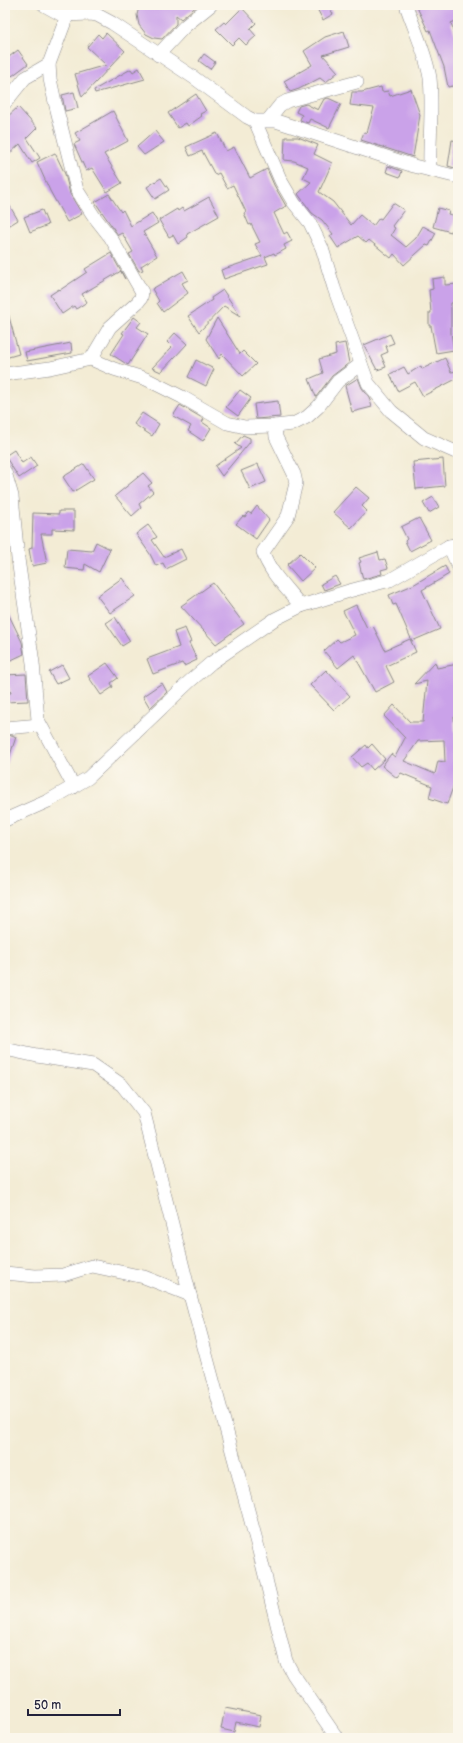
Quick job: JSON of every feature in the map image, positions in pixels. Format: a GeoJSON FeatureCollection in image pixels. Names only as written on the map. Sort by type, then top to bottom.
{"type":"FeatureCollection","features":[{"type":"Feature","properties":{"kind":"street"},"geometry":{"type":"LineString","coordinates":[[44,5],[59,14],[70,10],[97,15],[255,120],[281,181],[294,203],[310,223],[322,248],[334,288],[368,383],[392,411],[424,438],[458,453]]}},
{"type":"Feature","properties":{"kind":"street"},"geometry":{"type":"LineString","coordinates":[[158,55],[185,26],[212,5]]}},
{"type":"Feature","properties":{"kind":"street"},"geometry":{"type":"LineString","coordinates":[[406,5],[427,64],[430,78],[430,170]]}},
{"type":"Feature","properties":{"kind":"street"},"geometry":{"type":"LineString","coordinates":[[70,10],[49,64],[50,79],[55,102],[77,190],[92,215],[111,238],[142,292],[141,298],[138,302],[110,327],[91,359]]}},
{"type":"Feature","properties":{"kind":"street"},"geometry":{"type":"LineString","coordinates":[[5,103],[25,78],[49,64]]}},
{"type":"Feature","properties":{"kind":"street"},"geometry":{"type":"LineString","coordinates":[[268,120],[280,105],[287,101],[357,82]]}},
{"type":"Feature","properties":{"kind":"street"},"geometry":{"type":"LineString","coordinates":[[255,120],[268,120],[281,123],[430,170],[458,177]]}},
{"type":"Feature","properties":{"kind":"street"},"geometry":{"type":"LineString","coordinates":[[5,374],[50,368],[91,359],[114,369],[146,379],[227,422],[245,427],[293,424],[307,417],[338,381],[361,364]]}},
{"type":"Feature","properties":{"kind":"street"},"geometry":{"type":"LineString","coordinates":[[275,426],[276,437],[294,474],[296,483],[288,516],[263,552],[270,568],[301,606]]}},
{"type":"Feature","properties":{"kind":"street"},"geometry":{"type":"LineString","coordinates":[[5,473],[12,496],[18,559],[40,726],[74,787]]}},
{"type":"Feature","properties":{"kind":"street"},"geometry":{"type":"LineString","coordinates":[[5,820],[48,801],[88,778],[211,663],[275,619],[301,606],[390,580],[454,545],[458,566]]}},
{"type":"Feature","properties":{"kind":"street"},"geometry":{"type":"LineString","coordinates":[[5,728],[40,726]]}},
{"type":"Feature","properties":{"kind":"street"},"geometry":{"type":"LineString","coordinates":[[5,1049],[92,1065],[122,1085],[144,1113],[190,1295],[259,1551],[286,1661],[293,1674],[337,1738]]}},
{"type":"Feature","properties":{"kind":"street"},"geometry":{"type":"LineString","coordinates":[[5,1273],[35,1276],[63,1275],[92,1266],[144,1277],[190,1295]]}},
{"type":"Feature","properties":{"kind":"building"},"geometry":{"type":"Polygon","coordinates":[[[142,5],[198,5],[181,19],[176,15],[176,24],[162,39],[154,38],[146,34],[139,25],[137,15],[139,7],[142,5]]]}},
{"type":"Feature","properties":{"kind":"building"},"geometry":{"type":"Polygon","coordinates":[[[315,5],[328,5],[333,14],[323,20],[315,5]]]}},
{"type":"Feature","properties":{"kind":"building"},"geometry":{"type":"Polygon","coordinates":[[[416,5],[458,5],[458,20],[451,23],[458,42],[458,85],[448,87],[444,67],[430,30],[428,31],[416,5]]]}},
{"type":"Feature","properties":{"kind":"building"},"geometry":{"type":"Polygon","coordinates":[[[242,8],[256,23],[250,29],[256,36],[246,45],[239,38],[232,45],[216,29],[224,22],[226,24],[242,8]]]}},
{"type":"Feature","properties":{"kind":"building"},"geometry":{"type":"Polygon","coordinates":[[[344,31],[349,47],[323,55],[338,72],[326,82],[320,78],[290,92],[284,81],[312,65],[304,51],[325,37],[344,31]]]}},
{"type":"Feature","properties":{"kind":"building"},"geometry":{"type":"Polygon","coordinates":[[[106,33],[125,51],[82,97],[75,74],[106,65],[87,47],[98,34],[102,38],[106,33]]]}},
{"type":"Feature","properties":{"kind":"building"},"geometry":{"type":"Polygon","coordinates":[[[18,50],[28,64],[12,76],[5,67],[5,60],[18,50]]]}},
{"type":"Feature","properties":{"kind":"building"},"geometry":{"type":"Polygon","coordinates":[[[204,54],[215,62],[210,69],[199,61],[204,54]]]}},
{"type":"Feature","properties":{"kind":"building"},"geometry":{"type":"Polygon","coordinates":[[[139,68],[145,79],[95,93],[94,90],[131,69],[133,72],[139,68]]]}},
{"type":"Feature","properties":{"kind":"building"},"geometry":{"type":"Polygon","coordinates":[[[381,87],[382,92],[388,91],[390,96],[411,89],[420,115],[413,157],[361,140],[364,132],[367,133],[374,108],[350,105],[352,92],[362,92],[381,87]]]}},
{"type":"Feature","properties":{"kind":"building"},"geometry":{"type":"Polygon","coordinates":[[[74,92],[78,108],[65,111],[62,95],[74,92]]]}},
{"type":"Feature","properties":{"kind":"building"},"geometry":{"type":"Polygon","coordinates":[[[196,94],[206,111],[200,114],[202,116],[188,126],[186,123],[178,128],[168,113],[196,94]]]}},
{"type":"Feature","properties":{"kind":"building"},"geometry":{"type":"Polygon","coordinates":[[[328,98],[341,104],[329,128],[310,119],[308,123],[300,120],[302,115],[296,112],[299,106],[306,104],[318,110],[324,99],[328,98]]]}},
{"type":"Feature","properties":{"kind":"building"},"geometry":{"type":"Polygon","coordinates":[[[18,107],[37,128],[27,138],[40,158],[32,163],[20,144],[5,158],[5,119],[18,107]]]}},
{"type":"Feature","properties":{"kind":"building"},"geometry":{"type":"Polygon","coordinates":[[[113,111],[128,141],[104,154],[122,183],[107,192],[92,168],[86,171],[74,144],[80,141],[75,133],[113,111]]]}},
{"type":"Feature","properties":{"kind":"building"},"geometry":{"type":"Polygon","coordinates":[[[155,131],[164,142],[144,155],[137,147],[155,131]]]}},
{"type":"Feature","properties":{"kind":"building"},"geometry":{"type":"Polygon","coordinates":[[[217,133],[226,151],[234,147],[250,178],[267,169],[286,206],[274,213],[284,234],[287,232],[292,241],[284,245],[286,249],[275,255],[274,253],[265,257],[268,264],[224,279],[221,270],[262,256],[255,244],[260,242],[251,224],[249,225],[244,213],[246,212],[233,185],[227,188],[219,173],[215,175],[202,151],[190,156],[186,147],[217,133]]]}},
{"type":"Feature","properties":{"kind":"building"},"geometry":{"type":"Polygon","coordinates":[[[285,137],[298,137],[318,145],[314,154],[332,163],[319,192],[333,202],[351,225],[360,215],[373,226],[379,218],[381,219],[393,203],[404,210],[392,226],[395,228],[391,235],[406,247],[416,238],[423,226],[436,233],[429,246],[426,245],[404,265],[394,254],[391,258],[369,240],[366,243],[358,236],[338,248],[330,236],[333,234],[322,220],[312,213],[298,194],[311,182],[303,178],[308,167],[294,161],[284,160],[285,137]]]}},
{"type":"Feature","properties":{"kind":"building"},"geometry":{"type":"Polygon","coordinates":[[[452,140],[458,141],[458,169],[448,166],[452,140]]]}},
{"type":"Feature","properties":{"kind":"building"},"geometry":{"type":"Polygon","coordinates":[[[55,153],[65,174],[70,194],[82,214],[67,222],[50,191],[37,162],[55,153]]]}},
{"type":"Feature","properties":{"kind":"building"},"geometry":{"type":"Polygon","coordinates":[[[388,166],[402,171],[400,177],[386,172],[388,166]]]}},
{"type":"Feature","properties":{"kind":"building"},"geometry":{"type":"Polygon","coordinates":[[[161,178],[169,190],[155,199],[147,187],[161,178]]]}},
{"type":"Feature","properties":{"kind":"building"},"geometry":{"type":"Polygon","coordinates":[[[109,194],[121,212],[123,210],[131,226],[152,213],[158,223],[143,232],[157,256],[141,266],[143,270],[139,271],[129,254],[133,252],[122,233],[118,235],[95,202],[109,194]]]}},
{"type":"Feature","properties":{"kind":"building"},"geometry":{"type":"Polygon","coordinates":[[[209,197],[219,216],[187,234],[188,237],[178,244],[173,235],[169,237],[159,220],[177,209],[178,211],[182,208],[184,211],[209,197]]]}},
{"type":"Feature","properties":{"kind":"building"},"geometry":{"type":"Polygon","coordinates":[[[5,198],[18,220],[5,228],[5,198]]]}},
{"type":"Feature","properties":{"kind":"building"},"geometry":{"type":"Polygon","coordinates":[[[438,208],[449,211],[448,214],[456,216],[451,232],[433,227],[438,208]]]}},
{"type":"Feature","properties":{"kind":"building"},"geometry":{"type":"Polygon","coordinates":[[[42,210],[48,225],[30,232],[24,217],[42,210]]]}},
{"type":"Feature","properties":{"kind":"building"},"geometry":{"type":"Polygon","coordinates":[[[111,253],[121,271],[82,294],[87,302],[76,309],[74,306],[62,314],[50,295],[87,272],[85,269],[111,253]]]}},
{"type":"Feature","properties":{"kind":"building"},"geometry":{"type":"Polygon","coordinates":[[[183,271],[188,280],[182,283],[188,293],[163,312],[157,303],[159,301],[152,289],[183,271]]]}},
{"type":"Feature","properties":{"kind":"building"},"geometry":{"type":"Polygon","coordinates":[[[445,277],[445,285],[458,284],[458,302],[451,303],[451,333],[454,350],[436,353],[431,326],[429,326],[429,313],[431,313],[429,290],[433,289],[432,279],[445,277]]]}},
{"type":"Feature","properties":{"kind":"building"},"geometry":{"type":"Polygon","coordinates":[[[223,290],[240,316],[224,306],[199,332],[188,316],[212,300],[211,298],[223,290]]]}},
{"type":"Feature","properties":{"kind":"building"},"geometry":{"type":"Polygon","coordinates":[[[5,313],[8,313],[19,354],[5,358],[5,313]]]}},
{"type":"Feature","properties":{"kind":"building"},"geometry":{"type":"Polygon","coordinates":[[[134,317],[141,322],[137,327],[148,334],[128,365],[111,354],[124,334],[122,333],[134,317]]]}},
{"type":"Feature","properties":{"kind":"building"},"geometry":{"type":"Polygon","coordinates":[[[217,318],[240,354],[243,351],[256,364],[243,376],[222,354],[219,359],[206,339],[217,318]]]}},
{"type":"Feature","properties":{"kind":"building"},"geometry":{"type":"Polygon","coordinates":[[[175,333],[187,344],[161,372],[152,368],[172,347],[167,342],[175,333]]]}},
{"type":"Feature","properties":{"kind":"building"},"geometry":{"type":"Polygon","coordinates":[[[390,334],[394,343],[386,346],[388,352],[381,355],[386,367],[377,370],[364,345],[390,334]]]}},
{"type":"Feature","properties":{"kind":"building"},"geometry":{"type":"Polygon","coordinates":[[[71,343],[72,353],[27,361],[25,352],[71,343]]]}},
{"type":"Feature","properties":{"kind":"building"},"geometry":{"type":"Polygon","coordinates":[[[345,343],[349,363],[332,376],[316,397],[309,379],[323,373],[319,359],[336,354],[335,345],[345,343]]]}},
{"type":"Feature","properties":{"kind":"building"},"geometry":{"type":"Polygon","coordinates":[[[445,358],[451,372],[458,371],[458,378],[423,396],[415,382],[398,391],[390,374],[404,367],[408,374],[421,366],[422,369],[445,358]]]}},
{"type":"Feature","properties":{"kind":"building"},"geometry":{"type":"Polygon","coordinates":[[[196,360],[214,369],[206,386],[188,377],[196,360]]]}},
{"type":"Feature","properties":{"kind":"building"},"geometry":{"type":"Polygon","coordinates":[[[358,378],[362,388],[369,397],[372,407],[352,412],[345,386],[358,378]]]}},
{"type":"Feature","properties":{"kind":"building"},"geometry":{"type":"Polygon","coordinates":[[[240,390],[251,398],[238,416],[226,407],[240,390]]]}},
{"type":"Feature","properties":{"kind":"building"},"geometry":{"type":"Polygon","coordinates":[[[278,401],[280,417],[256,419],[254,404],[278,401]]]}},
{"type":"Feature","properties":{"kind":"building"},"geometry":{"type":"Polygon","coordinates":[[[180,405],[204,419],[202,422],[211,428],[203,441],[188,431],[191,426],[173,416],[180,405]]]}},
{"type":"Feature","properties":{"kind":"building"},"geometry":{"type":"Polygon","coordinates":[[[142,413],[159,424],[152,436],[134,424],[142,413]]]}},
{"type":"Feature","properties":{"kind":"building"},"geometry":{"type":"Polygon","coordinates":[[[243,435],[250,438],[250,442],[222,476],[215,466],[241,448],[235,444],[243,435]]]}},
{"type":"Feature","properties":{"kind":"building"},"geometry":{"type":"Polygon","coordinates":[[[14,450],[22,463],[31,457],[37,466],[19,478],[5,456],[14,450]]]}},
{"type":"Feature","properties":{"kind":"building"},"geometry":{"type":"Polygon","coordinates":[[[443,459],[445,486],[416,489],[413,462],[443,459]]]}},
{"type":"Feature","properties":{"kind":"building"},"geometry":{"type":"Polygon","coordinates":[[[84,464],[94,479],[73,492],[63,477],[84,464]]]}},
{"type":"Feature","properties":{"kind":"building"},"geometry":{"type":"Polygon","coordinates":[[[258,464],[266,482],[250,489],[241,471],[258,464]]]}},
{"type":"Feature","properties":{"kind":"building"},"geometry":{"type":"Polygon","coordinates":[[[143,473],[152,483],[148,486],[153,492],[139,504],[141,508],[132,516],[115,496],[143,473]]]}},
{"type":"Feature","properties":{"kind":"building"},"geometry":{"type":"Polygon","coordinates":[[[356,487],[369,498],[362,506],[367,511],[351,528],[333,512],[356,487]]]}},
{"type":"Feature","properties":{"kind":"building"},"geometry":{"type":"Polygon","coordinates":[[[433,497],[439,507],[429,513],[423,503],[433,497]]]}},
{"type":"Feature","properties":{"kind":"building"},"geometry":{"type":"Polygon","coordinates":[[[257,506],[269,520],[256,539],[236,524],[243,516],[245,517],[248,512],[251,514],[257,506]]]}},
{"type":"Feature","properties":{"kind":"building"},"geometry":{"type":"Polygon","coordinates":[[[59,511],[74,511],[74,530],[52,529],[52,534],[41,534],[47,563],[32,566],[29,549],[32,548],[33,513],[59,514],[59,511]]]}},
{"type":"Feature","properties":{"kind":"building"},"geometry":{"type":"Polygon","coordinates":[[[419,518],[431,540],[410,551],[405,541],[407,539],[401,527],[419,518]]]}},
{"type":"Feature","properties":{"kind":"building"},"geometry":{"type":"Polygon","coordinates":[[[148,525],[157,537],[152,540],[164,557],[181,549],[186,559],[166,569],[163,563],[156,566],[150,554],[136,534],[148,525]]]}},
{"type":"Feature","properties":{"kind":"building"},"geometry":{"type":"Polygon","coordinates":[[[96,542],[110,549],[99,572],[85,564],[84,570],[65,568],[67,549],[92,551],[96,542]]]}},
{"type":"Feature","properties":{"kind":"building"},"geometry":{"type":"Polygon","coordinates":[[[378,552],[380,560],[385,559],[388,568],[381,570],[382,574],[363,579],[359,563],[361,562],[359,558],[378,552]]]}},
{"type":"Feature","properties":{"kind":"building"},"geometry":{"type":"Polygon","coordinates":[[[300,553],[315,568],[301,581],[287,565],[300,553]]]}},
{"type":"Feature","properties":{"kind":"building"},"geometry":{"type":"Polygon","coordinates":[[[445,566],[449,574],[422,590],[440,629],[412,641],[396,604],[393,605],[389,595],[413,585],[445,566]]]}},
{"type":"Feature","properties":{"kind":"building"},"geometry":{"type":"Polygon","coordinates":[[[335,576],[340,584],[324,590],[321,584],[335,576]]]}},
{"type":"Feature","properties":{"kind":"building"},"geometry":{"type":"Polygon","coordinates":[[[122,578],[135,596],[110,613],[97,596],[122,578]]]}},
{"type":"Feature","properties":{"kind":"building"},"geometry":{"type":"Polygon","coordinates":[[[213,583],[244,624],[216,644],[181,606],[213,583]]]}},
{"type":"Feature","properties":{"kind":"building"},"geometry":{"type":"Polygon","coordinates":[[[356,605],[367,628],[373,626],[385,650],[410,639],[416,652],[386,666],[394,682],[375,692],[354,655],[338,668],[324,651],[337,639],[340,642],[355,635],[343,611],[356,605]]]}},
{"type":"Feature","properties":{"kind":"building"},"geometry":{"type":"Polygon","coordinates":[[[7,611],[22,642],[24,654],[5,663],[5,640],[9,638],[5,625],[5,612],[7,611]]]}},
{"type":"Feature","properties":{"kind":"building"},"geometry":{"type":"Polygon","coordinates":[[[115,617],[130,641],[122,646],[106,623],[115,617]]]}},
{"type":"Feature","properties":{"kind":"building"},"geometry":{"type":"Polygon","coordinates":[[[185,628],[191,642],[189,643],[197,660],[184,666],[182,663],[153,674],[147,659],[179,647],[174,632],[185,628]]]}},
{"type":"Feature","properties":{"kind":"building"},"geometry":{"type":"Polygon","coordinates":[[[435,662],[437,668],[458,664],[458,717],[454,717],[458,773],[447,804],[429,798],[432,786],[401,773],[397,778],[382,766],[391,754],[395,757],[405,738],[384,716],[394,705],[410,722],[423,722],[427,681],[414,684],[435,662]],[[444,740],[418,741],[404,761],[435,774],[438,761],[445,762],[444,740]]]}},
{"type":"Feature","properties":{"kind":"building"},"geometry":{"type":"Polygon","coordinates":[[[107,663],[118,678],[111,683],[113,687],[101,695],[88,676],[107,663]]]}},
{"type":"Feature","properties":{"kind":"building"},"geometry":{"type":"Polygon","coordinates":[[[62,665],[69,678],[56,684],[49,672],[62,665]]]}},
{"type":"Feature","properties":{"kind":"building"},"geometry":{"type":"Polygon","coordinates":[[[326,670],[350,696],[334,710],[310,685],[326,670]]]}},
{"type":"Feature","properties":{"kind":"building"},"geometry":{"type":"Polygon","coordinates":[[[26,674],[28,701],[5,702],[5,693],[11,693],[5,675],[26,674]]]}},
{"type":"Feature","properties":{"kind":"building"},"geometry":{"type":"Polygon","coordinates":[[[162,683],[167,692],[150,708],[143,696],[162,683]]]}},
{"type":"Feature","properties":{"kind":"building"},"geometry":{"type":"Polygon","coordinates":[[[12,735],[16,737],[7,764],[5,763],[5,736],[12,735]]]}},
{"type":"Feature","properties":{"kind":"building"},"geometry":{"type":"Polygon","coordinates":[[[372,744],[385,759],[373,770],[367,763],[361,767],[352,757],[366,745],[368,748],[372,744]]]}},
{"type":"Feature","properties":{"kind":"building"},"geometry":{"type":"Polygon","coordinates":[[[225,1708],[261,1715],[259,1727],[236,1722],[234,1732],[221,1729],[225,1708]]]}}]}
